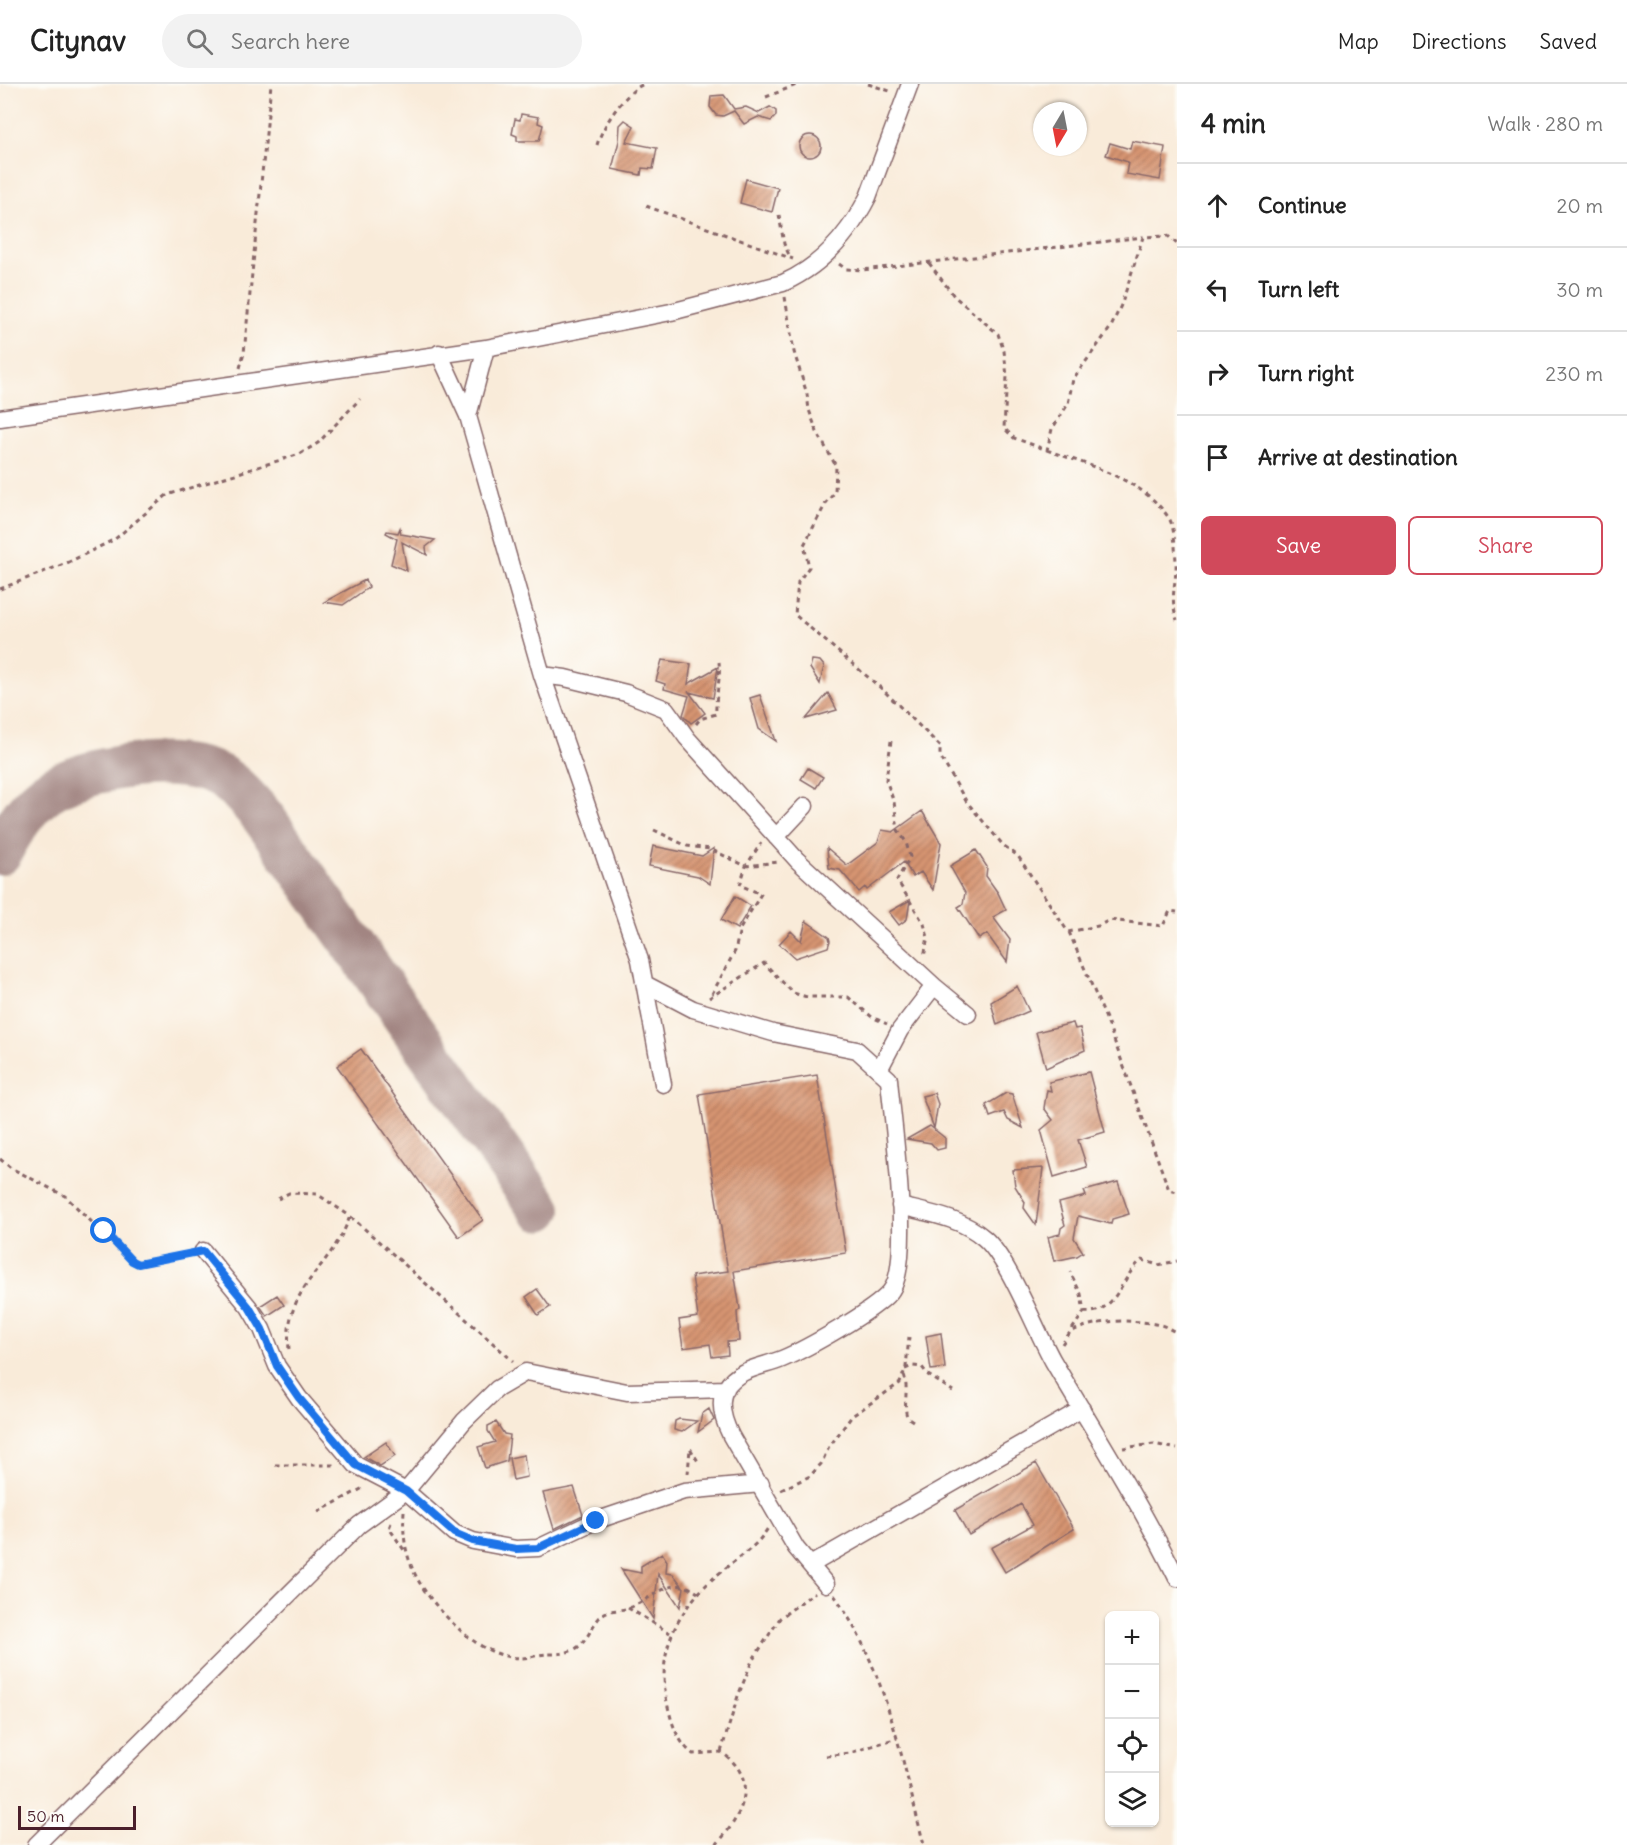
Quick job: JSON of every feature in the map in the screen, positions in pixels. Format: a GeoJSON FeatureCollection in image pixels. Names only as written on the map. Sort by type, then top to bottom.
{"type":"FeatureCollection","features":[{"type":"Feature","properties":{"kind":"street"},"geometry":{"type":"LineString","coordinates":[[0,418],[486,348],[671,312],[783,283],[820,260],[847,232],[868,197],[908,89]]}},
{"type":"Feature","properties":{"kind":"street"},"geometry":{"type":"LineString","coordinates":[[468,416],[486,348]]}},
{"type":"Feature","properties":{"kind":"street"},"geometry":{"type":"LineString","coordinates":[[439,353],[468,416],[542,675],[640,960],[663,1084]]}},
{"type":"Feature","properties":{"kind":"street"},"geometry":{"type":"LineString","coordinates":[[542,675],[566,678],[648,701],[666,709],[687,738],[798,860],[928,981],[968,1014]]}},
{"type":"Feature","properties":{"kind":"street"},"geometry":{"type":"LineString","coordinates":[[773,833],[805,806]]}},
{"type":"Feature","properties":{"kind":"street"},"geometry":{"type":"LineString","coordinates":[[879,1068],[928,981]]}},
{"type":"Feature","properties":{"kind":"street"},"geometry":{"type":"LineString","coordinates":[[645,984],[693,1009],[774,1033],[857,1050],[889,1079],[900,1206],[901,1257],[891,1291],[859,1316],[781,1359],[757,1366],[734,1379],[726,1389],[721,1401],[724,1422],[796,1548],[812,1564],[826,1584]]}},
{"type":"Feature","properties":{"kind":"street"},"geometry":{"type":"LineString","coordinates":[[900,1206],[950,1219],[985,1239],[1009,1276],[1053,1359],[1148,1519],[1177,1578]]}},
{"type":"Feature","properties":{"kind":"street"},"geometry":{"type":"LineString","coordinates":[[203,1251],[249,1307],[262,1329],[277,1366],[299,1398],[356,1465],[406,1491],[454,1533],[473,1541],[516,1549],[538,1548],[596,1521],[684,1491],[764,1491]]}},
{"type":"Feature","properties":{"kind":"street"},"geometry":{"type":"LineString","coordinates":[[36,1845],[359,1525],[406,1491],[464,1421],[497,1389],[526,1372],[627,1392],[726,1389]]}},
{"type":"Feature","properties":{"kind":"street"},"geometry":{"type":"LineString","coordinates":[[812,1564],[1082,1409]]}},
{"type":"Feature","properties":{"kind":"path"},"geometry":{"type":"LineString","coordinates":[[232,384],[235,383],[244,353],[271,84]]}},
{"type":"Feature","properties":{"kind":"path"},"geometry":{"type":"LineString","coordinates":[[597,145],[601,130],[635,88],[644,84]]}},
{"type":"Feature","properties":{"kind":"path"},"geometry":{"type":"LineString","coordinates":[[766,97],[799,84]]}},
{"type":"Feature","properties":{"kind":"path"},"geometry":{"type":"LineString","coordinates":[[868,84],[908,89]]}},
{"type":"Feature","properties":{"kind":"path"},"geometry":{"type":"LineString","coordinates":[[646,206],[790,259],[820,260],[846,268],[863,270],[1143,237],[1168,236],[1177,244]]}},
{"type":"Feature","properties":{"kind":"path"},"geometry":{"type":"LineString","coordinates":[[779,215],[784,244],[790,259]]}},
{"type":"Feature","properties":{"kind":"path"},"geometry":{"type":"LineString","coordinates":[[1047,450],[1052,429],[1068,404],[1073,379],[1111,327],[1122,303],[1143,237]]}},
{"type":"Feature","properties":{"kind":"path"},"geometry":{"type":"LineString","coordinates":[[929,263],[954,296],[998,334],[1004,351],[1007,376],[1004,428],[1014,438],[1128,482],[1154,503],[1171,521],[1176,565],[1172,604],[1177,620]]}},
{"type":"Feature","properties":{"kind":"path"},"geometry":{"type":"LineString","coordinates":[[783,283],[794,352],[807,394],[809,410],[817,432],[836,466],[835,492],[804,545],[809,567],[798,582],[795,615],[882,689],[940,746],[940,756],[966,801],[1003,845],[1018,856],[1068,932],[1107,1021],[1169,1190],[1177,1192]]}},
{"type":"Feature","properties":{"kind":"path"},"geometry":{"type":"LineString","coordinates":[[0,588],[69,562],[115,539],[167,495],[300,454],[318,443],[360,399]]}},
{"type":"Feature","properties":{"kind":"path"},"geometry":{"type":"LineString","coordinates":[[687,738],[700,719],[716,714],[716,694],[721,681],[719,662]]}},
{"type":"Feature","properties":{"kind":"path"},"geometry":{"type":"LineString","coordinates":[[891,741],[886,780],[894,802],[898,830],[906,842],[910,857],[897,880],[924,924],[928,937],[928,981]]}},
{"type":"Feature","properties":{"kind":"path"},"geometry":{"type":"LineString","coordinates":[[654,830],[687,846],[710,849],[746,866],[798,860]]}},
{"type":"Feature","properties":{"kind":"path"},"geometry":{"type":"LineString","coordinates":[[711,996],[735,951],[740,929],[761,894],[740,885],[746,866],[773,833]]}},
{"type":"Feature","properties":{"kind":"path"},"geometry":{"type":"LineString","coordinates":[[1068,932],[1098,926],[1110,920],[1163,926],[1170,911],[1177,912]]}},
{"type":"Feature","properties":{"kind":"path"},"geometry":{"type":"LineString","coordinates":[[693,1009],[764,963],[794,993],[807,997],[848,998],[872,1017],[900,1030]]}},
{"type":"Feature","properties":{"kind":"path"},"geometry":{"type":"LineString","coordinates":[[0,1159],[11,1168],[65,1196],[132,1261],[138,1264],[203,1251]]}},
{"type":"Feature","properties":{"kind":"path"},"geometry":{"type":"LineString","coordinates":[[278,1199],[289,1193],[317,1194],[350,1216],[526,1372]]}},
{"type":"Feature","properties":{"kind":"path"},"geometry":{"type":"LineString","coordinates":[[291,1355],[288,1348],[292,1306],[301,1290],[343,1238],[350,1216]]}},
{"type":"Feature","properties":{"kind":"path"},"geometry":{"type":"LineString","coordinates":[[1084,1312],[1093,1313],[1106,1305],[1123,1289],[1142,1260],[1158,1265],[1177,1261]]}},
{"type":"Feature","properties":{"kind":"path"},"geometry":{"type":"LineString","coordinates":[[1053,1359],[1084,1312],[1081,1294],[1070,1272]]}},
{"type":"Feature","properties":{"kind":"path"},"geometry":{"type":"LineString","coordinates":[[1073,1331],[1099,1322],[1127,1322],[1163,1325],[1177,1332]]}},
{"type":"Feature","properties":{"kind":"path"},"geometry":{"type":"LineString","coordinates":[[764,1491],[810,1476],[821,1464],[829,1447],[852,1416],[882,1398],[900,1383],[905,1369],[909,1337]]}},
{"type":"Feature","properties":{"kind":"path"},"geometry":{"type":"LineString","coordinates":[[905,1369],[913,1366],[922,1367],[928,1375],[953,1391]]}},
{"type":"Feature","properties":{"kind":"path"},"geometry":{"type":"LineString","coordinates":[[903,1374],[907,1383],[904,1408],[907,1417],[916,1423]]}},
{"type":"Feature","properties":{"kind":"path"},"geometry":{"type":"LineString","coordinates":[[1106,1449],[1154,1444],[1177,1449]]}},
{"type":"Feature","properties":{"kind":"path"},"geometry":{"type":"LineString","coordinates":[[684,1491],[690,1448],[699,1463]]}},
{"type":"Feature","properties":{"kind":"path"},"geometry":{"type":"LineString","coordinates":[[275,1465],[356,1465]]}},
{"type":"Feature","properties":{"kind":"path"},"geometry":{"type":"LineString","coordinates":[[318,1512],[381,1478]]}},
{"type":"Feature","properties":{"kind":"path"},"geometry":{"type":"LineString","coordinates":[[405,1550],[406,1491]]}},
{"type":"Feature","properties":{"kind":"path"},"geometry":{"type":"LineString","coordinates":[[716,1845],[737,1816],[746,1790],[743,1774],[736,1762],[721,1752],[693,1754],[682,1746],[670,1714],[663,1684],[670,1633],[698,1593],[723,1569],[757,1545],[776,1513]]}},
{"type":"Feature","properties":{"kind":"path"},"geometry":{"type":"LineString","coordinates":[[393,1519],[389,1528],[405,1550],[424,1592],[460,1630],[477,1644],[496,1653],[521,1658],[549,1654],[557,1656],[576,1649],[586,1640],[589,1630],[604,1612],[628,1608],[673,1585],[688,1585],[698,1593]]}},
{"type":"Feature","properties":{"kind":"path"},"geometry":{"type":"LineString","coordinates":[[721,1752],[738,1696],[752,1661],[780,1618],[826,1584],[858,1632],[897,1738],[924,1845]]}},
{"type":"Feature","properties":{"kind":"path"},"geometry":{"type":"LineString","coordinates":[[628,1608],[670,1633]]}},
{"type":"Feature","properties":{"kind":"path"},"geometry":{"type":"LineString","coordinates":[[826,1756],[850,1753],[897,1738]]}},
{"type":"Feature","properties":{"kind":"building"},"geometry":{"type":"Polygon","coordinates":[[[724,95],[734,109],[746,107],[759,113],[770,107],[776,111],[776,116],[771,121],[758,117],[744,124],[734,111],[723,116],[716,115],[710,107],[711,96],[724,95]]]}},
{"type":"Feature","properties":{"kind":"building"},"geometry":{"type":"Polygon","coordinates":[[[521,114],[539,117],[538,123],[543,125],[539,141],[517,141],[517,136],[512,134],[515,119],[520,120],[521,114]]]}},
{"type":"Feature","properties":{"kind":"building"},"geometry":{"type":"Polygon","coordinates":[[[625,120],[634,126],[626,142],[657,148],[653,169],[642,168],[641,175],[612,169],[619,141],[620,125],[625,120]]]}},
{"type":"Feature","properties":{"kind":"building"},"geometry":{"type":"Polygon","coordinates":[[[810,135],[818,138],[821,146],[818,154],[810,157],[802,154],[799,146],[802,138],[810,135]]]}},
{"type":"Feature","properties":{"kind":"building"},"geometry":{"type":"Polygon","coordinates":[[[1132,141],[1165,147],[1160,180],[1126,174],[1128,162],[1106,155],[1110,143],[1130,149],[1132,141]]]}},
{"type":"Feature","properties":{"kind":"building"},"geometry":{"type":"Polygon","coordinates":[[[746,179],[778,188],[772,212],[740,203],[746,179]]]}},
{"type":"Feature","properties":{"kind":"building"},"geometry":{"type":"Polygon","coordinates":[[[400,528],[401,534],[435,540],[426,547],[427,555],[402,542],[407,571],[391,564],[397,539],[386,533],[387,531],[398,533],[400,528]]]}},
{"type":"Feature","properties":{"kind":"building"},"geometry":{"type":"Polygon","coordinates":[[[365,580],[369,587],[343,605],[324,602],[365,580]]]}},
{"type":"Feature","properties":{"kind":"building"},"geometry":{"type":"Polygon","coordinates":[[[662,660],[691,664],[688,684],[718,667],[713,698],[689,692],[705,713],[691,723],[683,715],[689,696],[664,689],[665,684],[656,681],[662,660]]]}},
{"type":"Feature","properties":{"kind":"building"},"geometry":{"type":"Polygon","coordinates":[[[812,660],[820,661],[824,666],[820,684],[810,668],[812,660]]]}},
{"type":"Feature","properties":{"kind":"building"},"geometry":{"type":"Polygon","coordinates":[[[828,693],[837,710],[806,719],[828,693]]]}},
{"type":"Feature","properties":{"kind":"building"},"geometry":{"type":"Polygon","coordinates":[[[760,695],[776,741],[759,729],[750,698],[760,695]]]}},
{"type":"Feature","properties":{"kind":"building"},"geometry":{"type":"Polygon","coordinates":[[[808,768],[823,777],[816,788],[801,779],[808,768]]]}},
{"type":"Feature","properties":{"kind":"building"},"geometry":{"type":"Polygon","coordinates":[[[922,811],[941,843],[933,890],[921,872],[913,877],[904,862],[867,890],[865,887],[859,892],[840,870],[829,868],[827,848],[847,865],[878,842],[882,830],[893,832],[922,811]]]}},
{"type":"Feature","properties":{"kind":"building"},"geometry":{"type":"Polygon","coordinates":[[[653,846],[702,856],[714,848],[710,884],[698,876],[649,866],[653,846]]]}},
{"type":"Feature","properties":{"kind":"building"},"geometry":{"type":"Polygon","coordinates":[[[976,850],[987,867],[986,876],[1006,910],[993,917],[1010,940],[1007,962],[987,934],[979,939],[958,907],[963,904],[965,893],[950,866],[976,850]]]}},
{"type":"Feature","properties":{"kind":"building"},"geometry":{"type":"Polygon","coordinates":[[[735,896],[751,906],[737,929],[721,920],[735,896]]]}},
{"type":"Feature","properties":{"kind":"building"},"geometry":{"type":"Polygon","coordinates":[[[910,900],[907,919],[899,925],[889,912],[910,900]]]}},
{"type":"Feature","properties":{"kind":"building"},"geometry":{"type":"Polygon","coordinates":[[[806,921],[829,937],[830,941],[828,947],[795,958],[779,944],[791,931],[801,941],[806,921]]]}},
{"type":"Feature","properties":{"kind":"building"},"geometry":{"type":"Polygon","coordinates":[[[1017,986],[1029,1011],[997,1025],[991,1002],[1017,986]]]}},
{"type":"Feature","properties":{"kind":"building"},"geometry":{"type":"Polygon","coordinates":[[[1073,1023],[1075,1029],[1080,1028],[1085,1050],[1046,1068],[1036,1032],[1073,1023]]]}},
{"type":"Feature","properties":{"kind":"building"},"geometry":{"type":"Polygon","coordinates":[[[361,1049],[483,1220],[459,1237],[337,1066],[361,1049]]]}},
{"type":"Feature","properties":{"kind":"building"},"geometry":{"type":"Polygon","coordinates":[[[1089,1072],[1105,1132],[1078,1140],[1087,1167],[1054,1177],[1041,1130],[1053,1120],[1044,1108],[1047,1090],[1051,1091],[1049,1082],[1089,1072]]]}},
{"type":"Feature","properties":{"kind":"building"},"geometry":{"type":"Polygon","coordinates":[[[817,1075],[846,1253],[734,1271],[740,1309],[737,1312],[739,1341],[727,1342],[728,1355],[712,1357],[710,1344],[683,1348],[679,1320],[698,1317],[692,1276],[728,1271],[699,1094],[817,1075]]]}},
{"type":"Feature","properties":{"kind":"building"},"geometry":{"type":"Polygon","coordinates":[[[934,1093],[938,1104],[934,1128],[922,1096],[934,1093]]]}},
{"type":"Feature","properties":{"kind":"building"},"geometry":{"type":"Polygon","coordinates":[[[1006,1093],[1012,1094],[1023,1128],[1008,1120],[1004,1112],[990,1117],[986,1105],[1006,1093]]]}},
{"type":"Feature","properties":{"kind":"building"},"geometry":{"type":"Polygon","coordinates":[[[930,1126],[945,1138],[945,1148],[937,1150],[931,1143],[907,1139],[930,1126]]]}},
{"type":"Feature","properties":{"kind":"building"},"geometry":{"type":"Polygon","coordinates":[[[1043,1168],[1036,1225],[1024,1208],[1025,1202],[1015,1186],[1013,1170],[1043,1168]]]}},
{"type":"Feature","properties":{"kind":"building"},"geometry":{"type":"Polygon","coordinates":[[[1118,1182],[1129,1214],[1112,1219],[1111,1224],[1078,1216],[1074,1238],[1083,1252],[1077,1256],[1054,1261],[1048,1237],[1060,1234],[1061,1228],[1065,1225],[1059,1203],[1086,1196],[1084,1191],[1118,1182]]]}},
{"type":"Feature","properties":{"kind":"building"},"geometry":{"type":"Polygon","coordinates":[[[537,1289],[550,1307],[538,1315],[526,1297],[537,1289]]]}},
{"type":"Feature","properties":{"kind":"building"},"geometry":{"type":"Polygon","coordinates":[[[277,1295],[284,1305],[267,1316],[260,1306],[277,1295]]]}},
{"type":"Feature","properties":{"kind":"building"},"geometry":{"type":"Polygon","coordinates":[[[941,1333],[945,1368],[931,1370],[926,1336],[941,1333]]]}},
{"type":"Feature","properties":{"kind":"building"},"geometry":{"type":"Polygon","coordinates":[[[709,1409],[714,1420],[698,1432],[702,1414],[709,1409]]]}},
{"type":"Feature","properties":{"kind":"building"},"geometry":{"type":"Polygon","coordinates":[[[679,1419],[697,1421],[682,1432],[674,1430],[675,1421],[679,1419]]]}},
{"type":"Feature","properties":{"kind":"building"},"geometry":{"type":"Polygon","coordinates":[[[496,1422],[504,1434],[510,1435],[507,1461],[485,1468],[478,1447],[495,1442],[488,1431],[488,1426],[496,1422]]]}},
{"type":"Feature","properties":{"kind":"building"},"geometry":{"type":"Polygon","coordinates":[[[386,1442],[395,1456],[380,1466],[364,1457],[386,1442]]]}},
{"type":"Feature","properties":{"kind":"building"},"geometry":{"type":"Polygon","coordinates":[[[524,1455],[527,1477],[513,1480],[509,1458],[524,1455]]]}},
{"type":"Feature","properties":{"kind":"building"},"geometry":{"type":"Polygon","coordinates":[[[1036,1463],[1074,1529],[1005,1572],[991,1548],[1033,1525],[1021,1504],[969,1535],[955,1510],[1036,1463]]]}},
{"type":"Feature","properties":{"kind":"building"},"geometry":{"type":"Polygon","coordinates":[[[574,1487],[583,1515],[554,1529],[543,1493],[574,1487]]]}},
{"type":"Feature","properties":{"kind":"building"},"geometry":{"type":"Polygon","coordinates":[[[662,1553],[667,1561],[666,1573],[673,1574],[684,1588],[680,1607],[658,1574],[653,1619],[621,1569],[641,1573],[641,1566],[662,1553]]]}},
{"type":"Feature","properties":{"kind":"taxiway"},"geometry":{"type":"LineString","coordinates":[[0,853],[20,820],[33,804],[47,792],[84,775],[132,766],[157,765],[202,769],[220,776],[243,795],[263,817],[540,1209]]}},
{"type":"Feature","properties":{"kind":"route"},"geometry":{"type":"LineString","coordinates":[[104,1231],[132,1261],[138,1264],[203,1251],[249,1307],[262,1329],[277,1366],[299,1398],[356,1465],[406,1491],[454,1533],[473,1541],[516,1549],[538,1548],[596,1521]]}}]}
